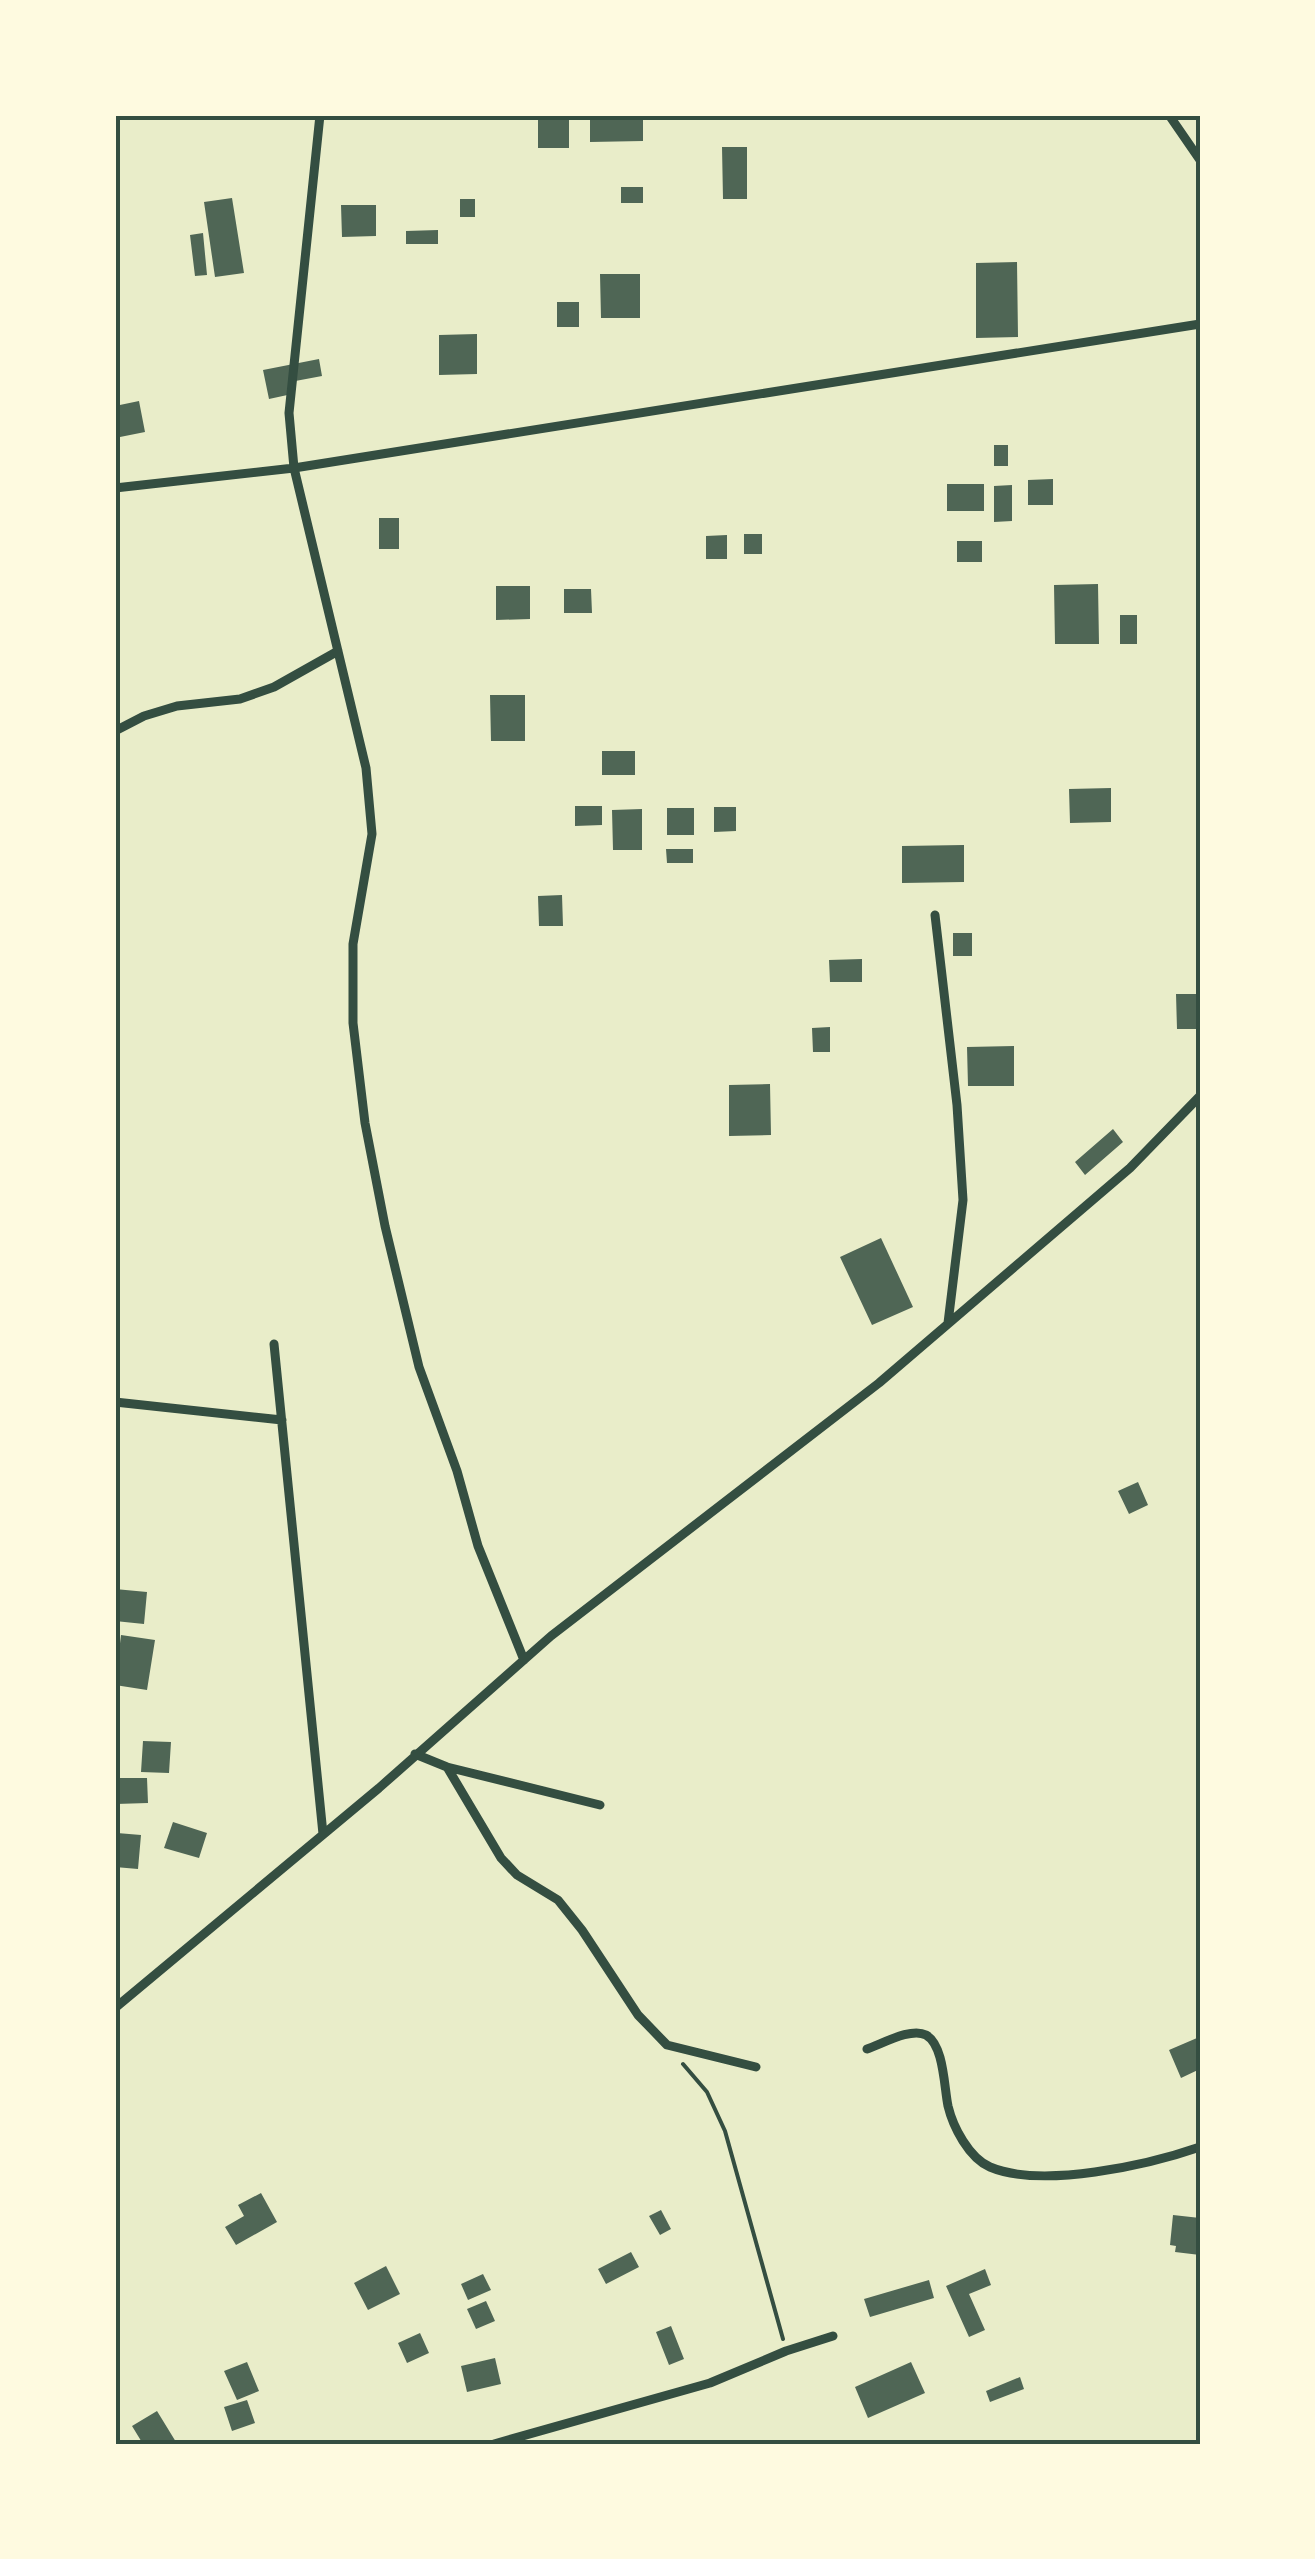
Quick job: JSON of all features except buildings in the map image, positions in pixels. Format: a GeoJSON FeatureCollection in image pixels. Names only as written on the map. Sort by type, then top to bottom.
{"type":"FeatureCollection","features":[{"type":"Feature","properties":{"kind":"street"},"geometry":{"type":"LineString","coordinates":[[320,115],[289,413],[294,468],[366,768],[372,834],[353,944],[353,1023],[365,1122],[418,1367],[457,1471],[478,1546],[524,1660]]}},
{"type":"Feature","properties":{"kind":"street"},"geometry":{"type":"LineString","coordinates":[[1170,115],[1200,160]]}},
{"type":"Feature","properties":{"kind":"street"},"geometry":{"type":"LineString","coordinates":[[115,488],[294,468],[1200,324]]}},
{"type":"Feature","properties":{"kind":"street"},"geometry":{"type":"LineString","coordinates":[[115,731],[144,716],[177,706],[240,699],[274,687],[338,651]]}},
{"type":"Feature","properties":{"kind":"street"},"geometry":{"type":"LineString","coordinates":[[935,914],[957,1105],[962,1200],[948,1323]]}},
{"type":"Feature","properties":{"kind":"street"},"geometry":{"type":"LineString","coordinates":[[115,2008],[524,1660],[879,1383],[1130,1168],[1200,1096]]}},
{"type":"Feature","properties":{"kind":"street"},"geometry":{"type":"LineString","coordinates":[[274,1344],[323,1834]]}},
{"type":"Feature","properties":{"kind":"street"},"geometry":{"type":"LineString","coordinates":[[115,1402],[282,1420]]}},
{"type":"Feature","properties":{"kind":"street"},"geometry":{"type":"LineString","coordinates":[[416,1754],[447,1766],[600,1805]]}},
{"type":"Feature","properties":{"kind":"street"},"geometry":{"type":"LineString","coordinates":[[447,1766],[501,1858],[517,1874],[558,1900],[638,2015],[667,2045],[756,2067]]}},
{"type":"Feature","properties":{"kind":"street"},"geometry":{"type":"LineString","coordinates":[[868,2049],[906,2035],[929,2036],[936,2047],[949,2111],[963,2142],[988,2166],[1027,2175],[1084,2174],[1172,2157],[1200,2147]]}},
{"type":"Feature","properties":{"kind":"street"},"geometry":{"type":"LineString","coordinates":[[494,2444],[710,2382],[833,2336]]}},
{"type":"Feature","properties":{"kind":"path"},"geometry":{"type":"LineString","coordinates":[[667,2045],[707,2092],[725,2131],[786,2351]]}}]}
